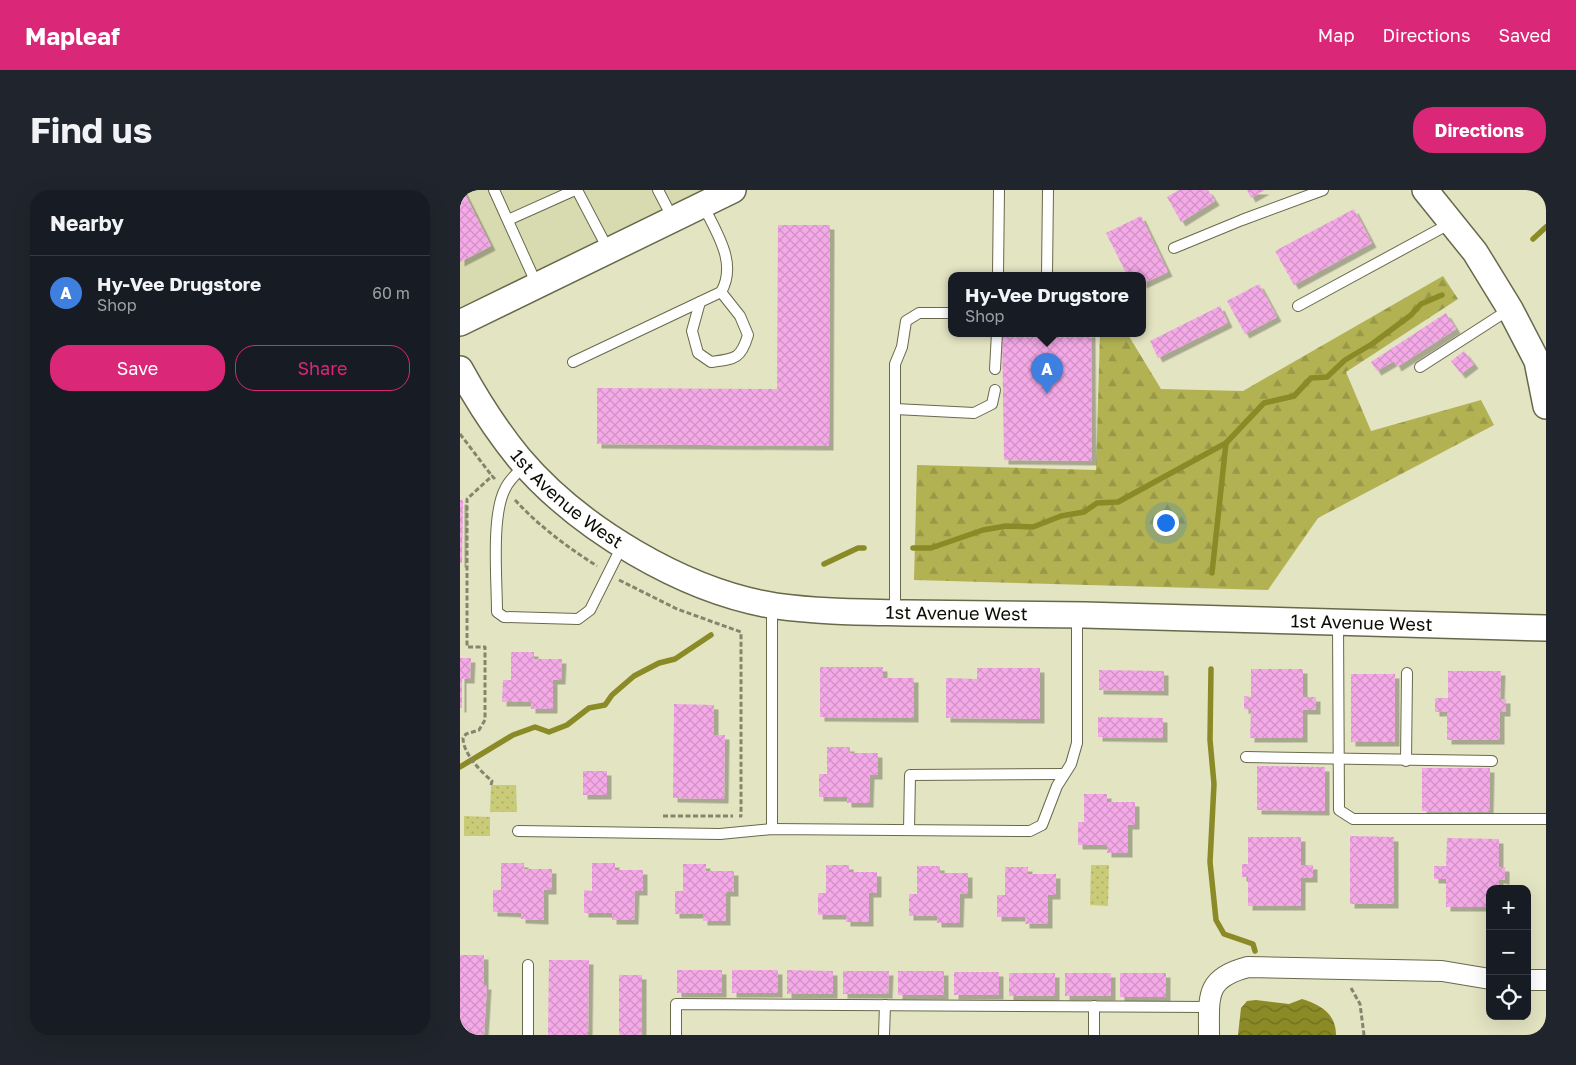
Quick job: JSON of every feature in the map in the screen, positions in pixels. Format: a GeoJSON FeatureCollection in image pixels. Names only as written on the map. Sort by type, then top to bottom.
{"type":"FeatureCollection","features":[{"type":"Feature","properties":{"kind":"street"},"geometry":{"type":"LineString","coordinates":[[460,323],[734,190]]}},
{"type":"Feature","properties":{"kind":"street"},"geometry":{"type":"LineString","coordinates":[[1425,190],[1475,252],[1510,309],[1537,361],[1546,406]]}},
{"type":"Feature","properties":{"kind":"street","name":"1st Avenue West"},"geometry":{"type":"LineString","coordinates":[[460,369],[482,408],[525,464],[568,505],[622,545],[668,571],[720,591],[772,605],[830,612],[1078,615],[1546,628]]}},
{"type":"Feature","properties":{"kind":"street"},"geometry":{"type":"LineString","coordinates":[[1209,1035],[1209,996],[1215,982],[1230,972],[1248,967],[1442,971],[1486,978]]}},
{"type":"Feature","properties":{"kind":"street"},"geometry":{"type":"LineString","coordinates":[[1531,980],[1546,980]]}},
{"type":"Feature","properties":{"kind":"lane"},"geometry":{"type":"LineString","coordinates":[[494,190],[538,286]]}},
{"type":"Feature","properties":{"kind":"lane"},"geometry":{"type":"LineString","coordinates":[[508,220],[576,190],[609,251]]}},
{"type":"Feature","properties":{"kind":"lane"},"geometry":{"type":"LineString","coordinates":[[658,190],[673,220]]}},
{"type":"Feature","properties":{"kind":"lane"},"geometry":{"type":"LineString","coordinates":[[998,272],[999,190]]}},
{"type":"Feature","properties":{"kind":"lane"},"geometry":{"type":"LineString","coordinates":[[1047,272],[1048,190]]}},
{"type":"Feature","properties":{"kind":"lane"},"geometry":{"type":"LineString","coordinates":[[1174,248],[1323,190]]}},
{"type":"Feature","properties":{"kind":"lane"},"geometry":{"type":"LineString","coordinates":[[573,362],[721,292],[727,282],[728,266],[724,248],[704,205]]}},
{"type":"Feature","properties":{"kind":"lane"},"geometry":{"type":"LineString","coordinates":[[1298,306],[1452,223]]}},
{"type":"Feature","properties":{"kind":"lane"},"geometry":{"type":"LineString","coordinates":[[700,302],[692,330],[698,353],[711,362],[732,359],[743,351],[748,335],[740,316],[721,292]]}},
{"type":"Feature","properties":{"kind":"lane"},"geometry":{"type":"LineString","coordinates":[[1420,366],[1510,309]]}},
{"type":"Feature","properties":{"kind":"lane"},"geometry":{"type":"LineString","coordinates":[[895,613],[895,364],[902,347],[906,321],[919,313],[948,313]]}},
{"type":"Feature","properties":{"kind":"lane"},"geometry":{"type":"LineString","coordinates":[[995,369],[997,337]]}},
{"type":"Feature","properties":{"kind":"lane"},"geometry":{"type":"LineString","coordinates":[[895,409],[974,413],[992,404],[995,390]]}},
{"type":"Feature","properties":{"kind":"lane"},"geometry":{"type":"LineString","coordinates":[[525,464],[505,488],[499,506],[497,529],[497,612],[504,617],[578,619],[590,610],[622,545]]}},
{"type":"Feature","properties":{"kind":"lane"},"geometry":{"type":"LineString","coordinates":[[772,605],[772,829]]}},
{"type":"Feature","properties":{"kind":"lane"},"geometry":{"type":"LineString","coordinates":[[518,831],[720,834],[772,829],[1030,831],[1042,826],[1057,786],[1071,764],[1077,743],[1078,615]]}},
{"type":"Feature","properties":{"kind":"lane"},"geometry":{"type":"LineString","coordinates":[[1338,623],[1339,810],[1353,819],[1546,819]]}},
{"type":"Feature","properties":{"kind":"lane"},"geometry":{"type":"LineString","coordinates":[[1406,761],[1407,673]]}},
{"type":"Feature","properties":{"kind":"lane"},"geometry":{"type":"LineString","coordinates":[[1246,757],[1492,761]]}},
{"type":"Feature","properties":{"kind":"lane"},"geometry":{"type":"LineString","coordinates":[[910,830],[910,774],[1064,774]]}},
{"type":"Feature","properties":{"kind":"lane"},"geometry":{"type":"LineString","coordinates":[[528,965],[528,1035]]}},
{"type":"Feature","properties":{"kind":"lane"},"geometry":{"type":"LineString","coordinates":[[676,1035],[676,1004],[1209,1007]]}},
{"type":"Feature","properties":{"kind":"lane"},"geometry":{"type":"LineString","coordinates":[[884,1006],[884,1035]]}},
{"type":"Feature","properties":{"kind":"lane"},"geometry":{"type":"LineString","coordinates":[[1094,1006],[1094,1035]]}},
{"type":"Feature","properties":{"kind":"path"},"geometry":{"type":"LineString","coordinates":[[460,434],[492,476],[532,518],[553,536],[609,574],[654,599],[741,632],[741,816],[663,816]]}},
{"type":"Feature","properties":{"kind":"path"},"geometry":{"type":"LineString","coordinates":[[492,476],[467,498],[466,647],[485,647],[485,720],[479,730],[466,734],[463,738],[464,748],[492,781],[492,785]]}},
{"type":"Feature","properties":{"kind":"path"},"geometry":{"type":"LineString","coordinates":[[1344,985],[1349,986],[1360,1004],[1364,1035]]}},
{"type":"Feature","properties":{"kind":"shaded area"},"geometry":{"type":"Polygon","coordinates":[[[460,190],[733,190],[460,323],[460,190]]]}},
{"type":"Feature","properties":{"kind":"green space"},"geometry":{"type":"Polygon","coordinates":[[[1443,276],[1458,299],[1346,372],[1371,431],[1481,400],[1494,425],[1318,518],[1268,590],[914,580],[917,465],[1096,470],[1100,337],[1129,337],[1161,389],[1243,391],[1443,276]]]}},
{"type":"Feature","properties":{"kind":"green space"},"geometry":{"type":"Polygon","coordinates":[[[491,785],[516,785],[517,812],[490,812],[491,785]]]}},
{"type":"Feature","properties":{"kind":"green space"},"geometry":{"type":"Polygon","coordinates":[[[464,816],[490,817],[490,836],[464,836],[464,816]]]}},
{"type":"Feature","properties":{"kind":"green space"},"geometry":{"type":"Polygon","coordinates":[[[1091,865],[1109,865],[1108,906],[1090,905],[1091,865]]]}},
{"type":"Feature","properties":{"kind":"water"},"geometry":{"type":"Polygon","coordinates":[[[1302,999],[1326,1011],[1333,1021],[1336,1035],[1238,1035],[1241,1008],[1247,1001],[1256,1000],[1289,1004],[1302,999]]]}},
{"type":"Feature","properties":{"kind":"building"},"geometry":{"type":"Polygon","coordinates":[[[460,190],[463,190],[491,246],[460,262],[460,190]]]}},
{"type":"Feature","properties":{"kind":"building"},"geometry":{"type":"Polygon","coordinates":[[[1179,190],[1208,190],[1215,201],[1181,222],[1167,197],[1179,190]]]}},
{"type":"Feature","properties":{"kind":"building"},"geometry":{"type":"Polygon","coordinates":[[[1247,190],[1265,190],[1251,198],[1247,190]]]}},
{"type":"Feature","properties":{"kind":"building"},"geometry":{"type":"Polygon","coordinates":[[[1354,209],[1372,243],[1294,285],[1275,251],[1354,209]]]}},
{"type":"Feature","properties":{"kind":"building"},"geometry":{"type":"Polygon","coordinates":[[[1141,216],[1168,272],[1146,282],[1146,272],[1126,272],[1106,233],[1141,216]]]}},
{"type":"Feature","properties":{"kind":"building"},"geometry":{"type":"Polygon","coordinates":[[[778,225],[830,225],[829,446],[597,444],[597,388],[777,389],[778,225]]]}},
{"type":"Feature","properties":{"kind":"building"},"geometry":{"type":"Polygon","coordinates":[[[1259,284],[1277,317],[1245,334],[1227,301],[1259,284]]]}},
{"type":"Feature","properties":{"kind":"building"},"geometry":{"type":"Polygon","coordinates":[[[1220,306],[1228,323],[1158,358],[1150,341],[1220,306]]]}},
{"type":"Feature","properties":{"kind":"building"},"geometry":{"type":"Polygon","coordinates":[[[1446,313],[1456,329],[1397,367],[1394,361],[1377,371],[1371,362],[1446,313]]]}},
{"type":"Feature","properties":{"kind":"building"},"geometry":{"type":"Polygon","coordinates":[[[1002,337],[1091,337],[1092,461],[1004,460],[1002,337]]]}},
{"type":"Feature","properties":{"kind":"building"},"geometry":{"type":"Polygon","coordinates":[[[1464,351],[1474,364],[1461,374],[1451,361],[1464,351]]]}},
{"type":"Feature","properties":{"kind":"building"},"geometry":{"type":"Polygon","coordinates":[[[460,500],[463,500],[462,563],[460,563],[460,500]]]}},
{"type":"Feature","properties":{"kind":"building"},"geometry":{"type":"Polygon","coordinates":[[[511,652],[534,652],[534,659],[562,659],[561,680],[553,680],[553,709],[531,709],[531,702],[502,702],[503,680],[511,680],[511,652]]]}},
{"type":"Feature","properties":{"kind":"building"},"geometry":{"type":"Polygon","coordinates":[[[460,658],[471,658],[470,679],[462,679],[462,708],[460,708],[460,658]]]}},
{"type":"Feature","properties":{"kind":"building"},"geometry":{"type":"Polygon","coordinates":[[[820,667],[883,667],[883,678],[914,678],[914,718],[820,717],[820,667]]]}},
{"type":"Feature","properties":{"kind":"building"},"geometry":{"type":"Polygon","coordinates":[[[977,668],[1040,668],[1040,719],[946,718],[946,678],[977,679],[977,668]]]}},
{"type":"Feature","properties":{"kind":"building"},"geometry":{"type":"Polygon","coordinates":[[[1251,669],[1303,669],[1303,697],[1316,697],[1316,710],[1303,710],[1303,738],[1250,738],[1251,710],[1244,709],[1244,696],[1251,697],[1251,669]]]}},
{"type":"Feature","properties":{"kind":"building"},"geometry":{"type":"Polygon","coordinates":[[[1099,670],[1164,671],[1164,691],[1099,690],[1099,670]]]}},
{"type":"Feature","properties":{"kind":"building"},"geometry":{"type":"Polygon","coordinates":[[[1448,671],[1501,671],[1500,699],[1506,699],[1506,712],[1500,712],[1500,740],[1447,740],[1447,712],[1435,712],[1435,698],[1448,698],[1448,671]]]}},
{"type":"Feature","properties":{"kind":"building"},"geometry":{"type":"Polygon","coordinates":[[[1351,674],[1395,674],[1395,742],[1351,742],[1351,674]]]}},
{"type":"Feature","properties":{"kind":"building"},"geometry":{"type":"Polygon","coordinates":[[[674,704],[714,705],[714,735],[725,735],[724,799],[673,798],[674,704]]]}},
{"type":"Feature","properties":{"kind":"building"},"geometry":{"type":"Polygon","coordinates":[[[1098,717],[1163,718],[1163,738],[1098,737],[1098,717]]]}},
{"type":"Feature","properties":{"kind":"building"},"geometry":{"type":"Polygon","coordinates":[[[827,747],[850,747],[850,753],[878,753],[878,775],[870,775],[869,803],[847,803],[847,797],[819,797],[819,774],[827,774],[827,747]]]}},
{"type":"Feature","properties":{"kind":"building"},"geometry":{"type":"Polygon","coordinates":[[[1257,766],[1325,767],[1325,811],[1257,810],[1257,766]]]}},
{"type":"Feature","properties":{"kind":"building"},"geometry":{"type":"Polygon","coordinates":[[[1422,768],[1490,768],[1489,812],[1422,811],[1422,768]]]}},
{"type":"Feature","properties":{"kind":"building"},"geometry":{"type":"Polygon","coordinates":[[[583,771],[607,771],[607,795],[583,795],[583,771]]]}},
{"type":"Feature","properties":{"kind":"building"},"geometry":{"type":"Polygon","coordinates":[[[1084,794],[1107,794],[1107,802],[1135,802],[1135,825],[1128,825],[1128,853],[1107,853],[1107,845],[1078,845],[1078,822],[1084,822],[1084,794]]]}},
{"type":"Feature","properties":{"kind":"building"},"geometry":{"type":"Polygon","coordinates":[[[1350,836],[1394,837],[1394,904],[1350,904],[1350,836]]]}},
{"type":"Feature","properties":{"kind":"building"},"geometry":{"type":"Polygon","coordinates":[[[1248,837],[1301,837],[1301,865],[1313,865],[1313,878],[1301,878],[1301,906],[1248,906],[1248,877],[1242,877],[1242,864],[1248,864],[1248,837]]]}},
{"type":"Feature","properties":{"kind":"building"},"geometry":{"type":"Polygon","coordinates":[[[1447,838],[1499,839],[1499,867],[1505,867],[1505,880],[1499,879],[1499,885],[1486,885],[1486,907],[1446,907],[1446,879],[1434,879],[1434,866],[1446,866],[1447,838]]]}},
{"type":"Feature","properties":{"kind":"building"},"geometry":{"type":"Polygon","coordinates":[[[501,863],[524,863],[524,869],[552,869],[552,890],[544,890],[544,920],[521,919],[521,913],[493,912],[493,890],[501,890],[501,863]]]}},
{"type":"Feature","properties":{"kind":"building"},"geometry":{"type":"Polygon","coordinates":[[[592,863],[615,863],[615,870],[643,870],[643,891],[635,891],[634,920],[612,920],[612,913],[584,913],[584,890],[592,891],[592,863]]]}},
{"type":"Feature","properties":{"kind":"building"},"geometry":{"type":"Polygon","coordinates":[[[683,864],[706,864],[706,871],[734,871],[734,892],[726,892],[726,921],[703,921],[703,914],[675,914],[675,891],[683,891],[683,864]]]}},
{"type":"Feature","properties":{"kind":"building"},"geometry":{"type":"Polygon","coordinates":[[[826,865],[849,865],[849,872],[877,872],[877,893],[869,893],[869,922],[846,922],[846,915],[818,915],[818,893],[826,893],[826,865]]]}},
{"type":"Feature","properties":{"kind":"building"},"geometry":{"type":"Polygon","coordinates":[[[917,866],[940,866],[940,873],[968,873],[968,894],[960,894],[959,923],[937,923],[937,916],[909,916],[909,894],[917,894],[917,866]]]}},
{"type":"Feature","properties":{"kind":"building"},"geometry":{"type":"Polygon","coordinates":[[[1005,867],[1028,867],[1028,874],[1056,874],[1056,895],[1048,895],[1048,924],[1025,924],[1025,917],[997,917],[997,895],[1005,895],[1005,867]]]}},
{"type":"Feature","properties":{"kind":"building"},"geometry":{"type":"Polygon","coordinates":[[[460,955],[484,955],[484,985],[487,985],[484,1035],[460,1035],[460,955]]]}},
{"type":"Feature","properties":{"kind":"building"},"geometry":{"type":"Polygon","coordinates":[[[549,960],[589,960],[588,1035],[548,1035],[549,960]]]}},
{"type":"Feature","properties":{"kind":"building"},"geometry":{"type":"Polygon","coordinates":[[[677,970],[722,970],[722,993],[677,993],[677,970]]]}},
{"type":"Feature","properties":{"kind":"building"},"geometry":{"type":"Polygon","coordinates":[[[732,970],[778,970],[778,993],[732,993],[732,970]]]}},
{"type":"Feature","properties":{"kind":"building"},"geometry":{"type":"Polygon","coordinates":[[[787,970],[833,971],[833,994],[787,994],[787,970]]]}},
{"type":"Feature","properties":{"kind":"building"},"geometry":{"type":"Polygon","coordinates":[[[843,971],[889,971],[888,994],[843,994],[843,971]]]}},
{"type":"Feature","properties":{"kind":"building"},"geometry":{"type":"Polygon","coordinates":[[[898,971],[944,971],[944,995],[898,995],[898,971]]]}},
{"type":"Feature","properties":{"kind":"building"},"geometry":{"type":"Polygon","coordinates":[[[954,972],[999,972],[999,995],[954,995],[954,972]]]}},
{"type":"Feature","properties":{"kind":"building"},"geometry":{"type":"Polygon","coordinates":[[[1009,973],[1055,973],[1055,996],[1009,996],[1009,973]]]}},
{"type":"Feature","properties":{"kind":"building"},"geometry":{"type":"Polygon","coordinates":[[[1065,973],[1111,973],[1111,996],[1065,996],[1065,973]]]}},
{"type":"Feature","properties":{"kind":"building"},"geometry":{"type":"Polygon","coordinates":[[[1120,973],[1166,973],[1166,997],[1120,997],[1120,973]]]}},
{"type":"Feature","properties":{"kind":"building"},"geometry":{"type":"Polygon","coordinates":[[[619,975],[642,975],[642,1035],[619,1035],[619,975]]]}},
{"type":"Feature","properties":{"kind":"waterway"},"geometry":{"type":"LineString","coordinates":[[1533,239],[1546,227]]}},
{"type":"Feature","properties":{"kind":"waterway"},"geometry":{"type":"LineString","coordinates":[[913,548],[931,548],[983,530],[1006,526],[1033,527],[1061,516],[1084,512],[1097,503],[1118,502],[1226,443],[1264,403],[1294,396],[1311,378],[1327,377],[1345,360],[1372,344],[1411,315],[1421,304],[1442,295]]}},
{"type":"Feature","properties":{"kind":"waterway"},"geometry":{"type":"LineString","coordinates":[[1212,573],[1226,443]]}},
{"type":"Feature","properties":{"kind":"waterway"},"geometry":{"type":"LineString","coordinates":[[824,564],[858,548],[864,548]]}},
{"type":"Feature","properties":{"kind":"waterway"},"geometry":{"type":"LineString","coordinates":[[460,767],[513,735],[535,727],[549,732],[567,725],[589,708],[605,705],[612,695],[634,676],[659,663],[675,659],[711,635]]}},
{"type":"Feature","properties":{"kind":"waterway"},"geometry":{"type":"LineString","coordinates":[[1211,669],[1210,740],[1214,784],[1210,862],[1216,920],[1224,934],[1253,944],[1255,951]]}},
{"type":"Feature","properties":{"kind":"place","name":"Hy-Vee Drugstore"},"geometry":{"type":"Point","coordinates":[1047,394]}}]}
